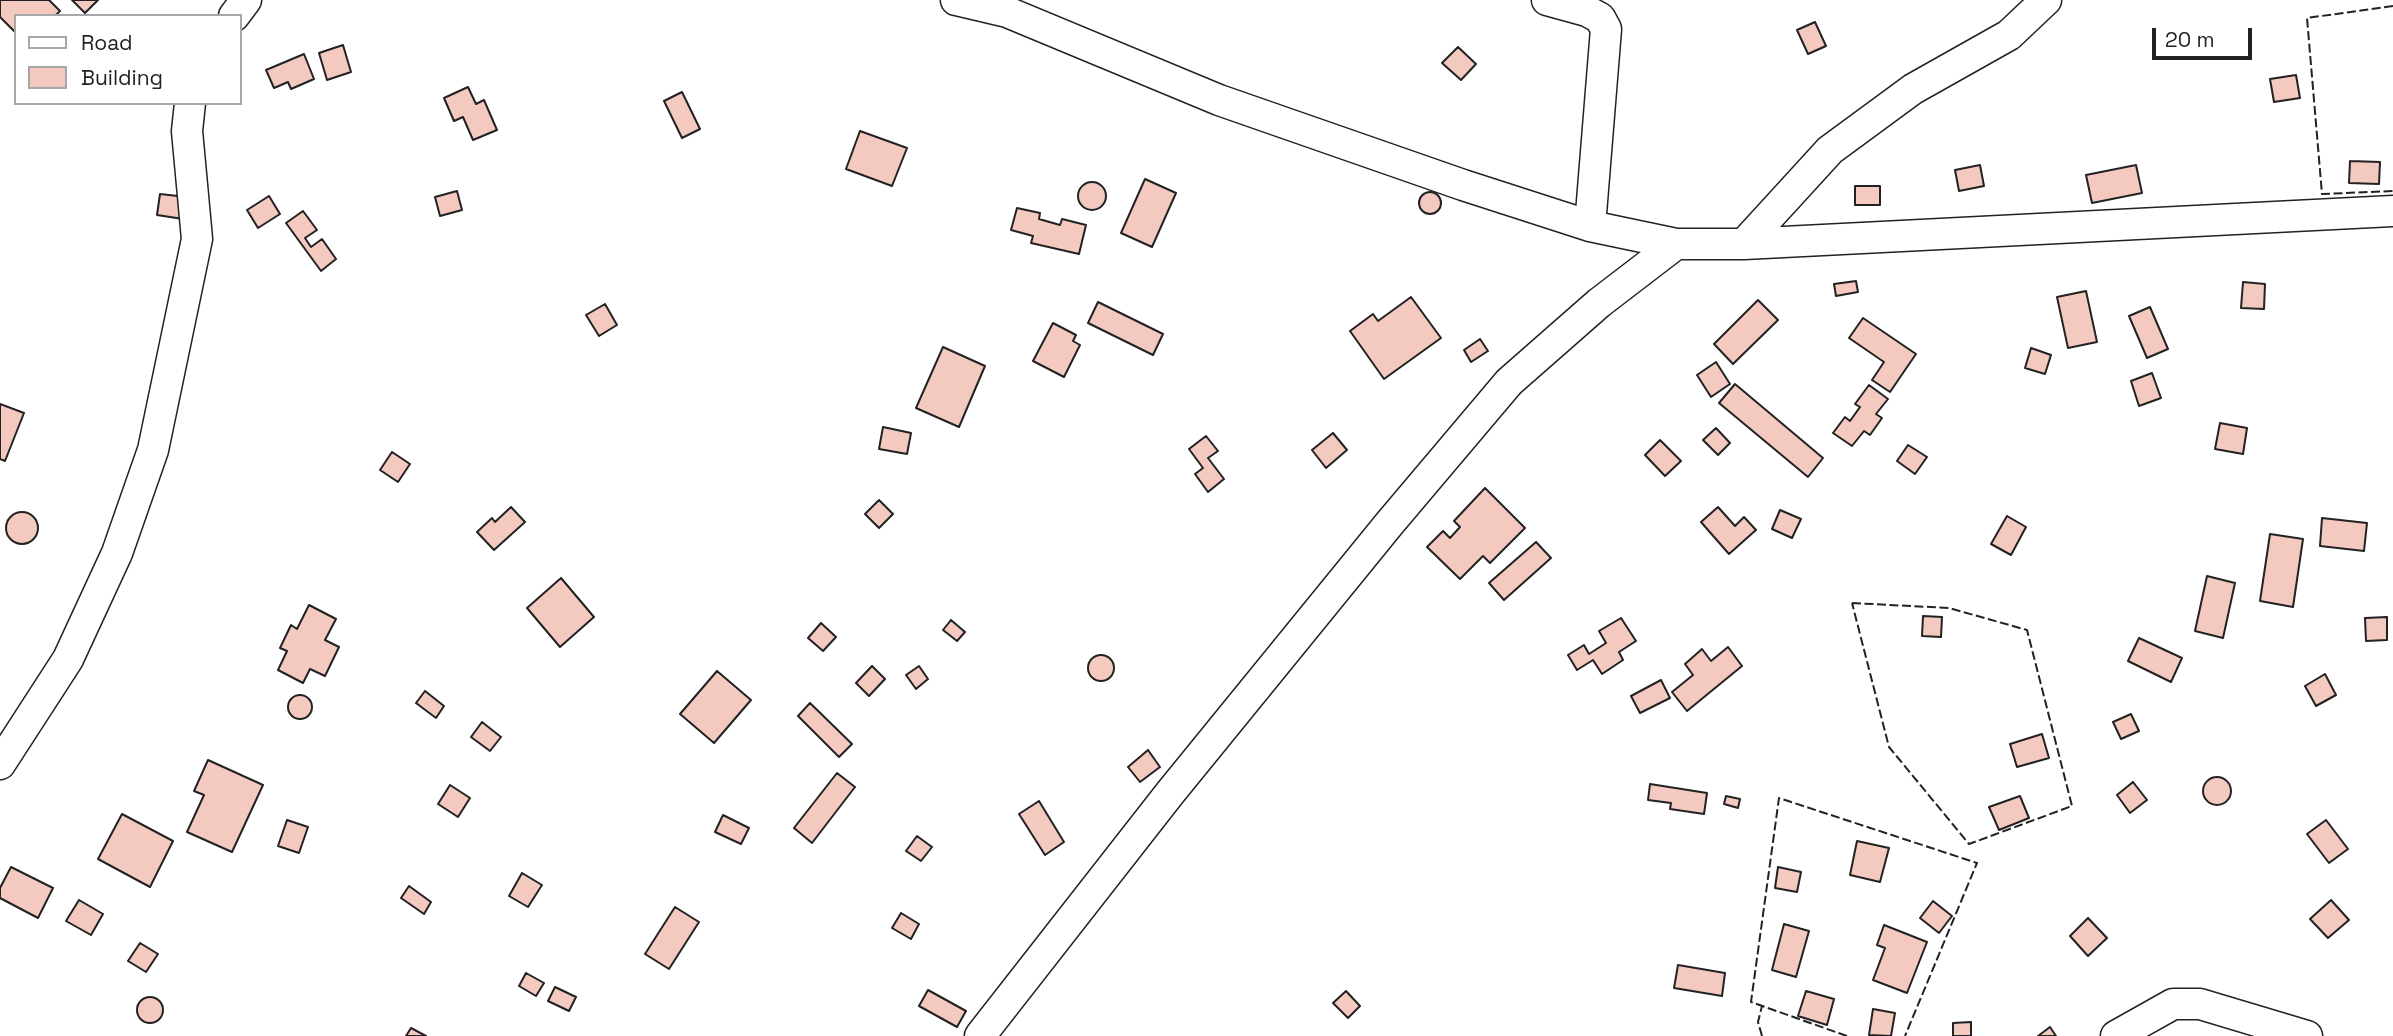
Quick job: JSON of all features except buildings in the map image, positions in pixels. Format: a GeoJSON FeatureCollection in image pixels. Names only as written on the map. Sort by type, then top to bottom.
{"type":"FeatureCollection","features":[{"type":"Feature","properties":{"kind":"street"},"geometry":{"type":"LineString","coordinates":[[956,0],[1007,12],[1219,100],[1590,226],[1676,244],[1744,244],[2393,211]]}},
{"type":"Feature","properties":{"kind":"street"},"geometry":{"type":"LineString","coordinates":[[1547,0],[1587,10],[1600,18],[1606,29],[1590,226]]}},
{"type":"Feature","properties":{"kind":"street"},"geometry":{"type":"LineString","coordinates":[[1744,244],[1830,150],[1913,89],[2009,35],[2046,0]]}},
{"type":"Feature","properties":{"kind":"street"},"geometry":{"type":"LineString","coordinates":[[0,764],[68,659],[117,553],[153,450],[197,239],[187,131],[190,105]]}},
{"type":"Feature","properties":{"kind":"street"},"geometry":{"type":"LineString","coordinates":[[980,1036],[1170,793],[1389,524],[1509,382],[1599,303],[1676,244]]}},
{"type":"Feature","properties":{"kind":"street"},"geometry":{"type":"LineString","coordinates":[[2116,1036],[2173,1004],[2200,1004],[2307,1036]]}},
{"type":"Feature","properties":{"kind":"fence"},"geometry":{"type":"LineString","coordinates":[[2393,6],[2307,18],[2322,194],[2393,191]]}},
{"type":"Feature","properties":{"kind":"fence"},"geometry":{"type":"LineString","coordinates":[[1852,603],[1949,608],[2027,630],[2072,806],[1969,844],[1889,747],[1852,603]]}},
{"type":"Feature","properties":{"kind":"fence"},"geometry":{"type":"LineString","coordinates":[[1847,1036],[1751,1002],[1779,798],[1977,863],[1905,1036]]}},
{"type":"Feature","properties":{"kind":"fence"},"geometry":{"type":"LineString","coordinates":[[1762,1006],[1758,1022],[1762,1036]]}}]}
